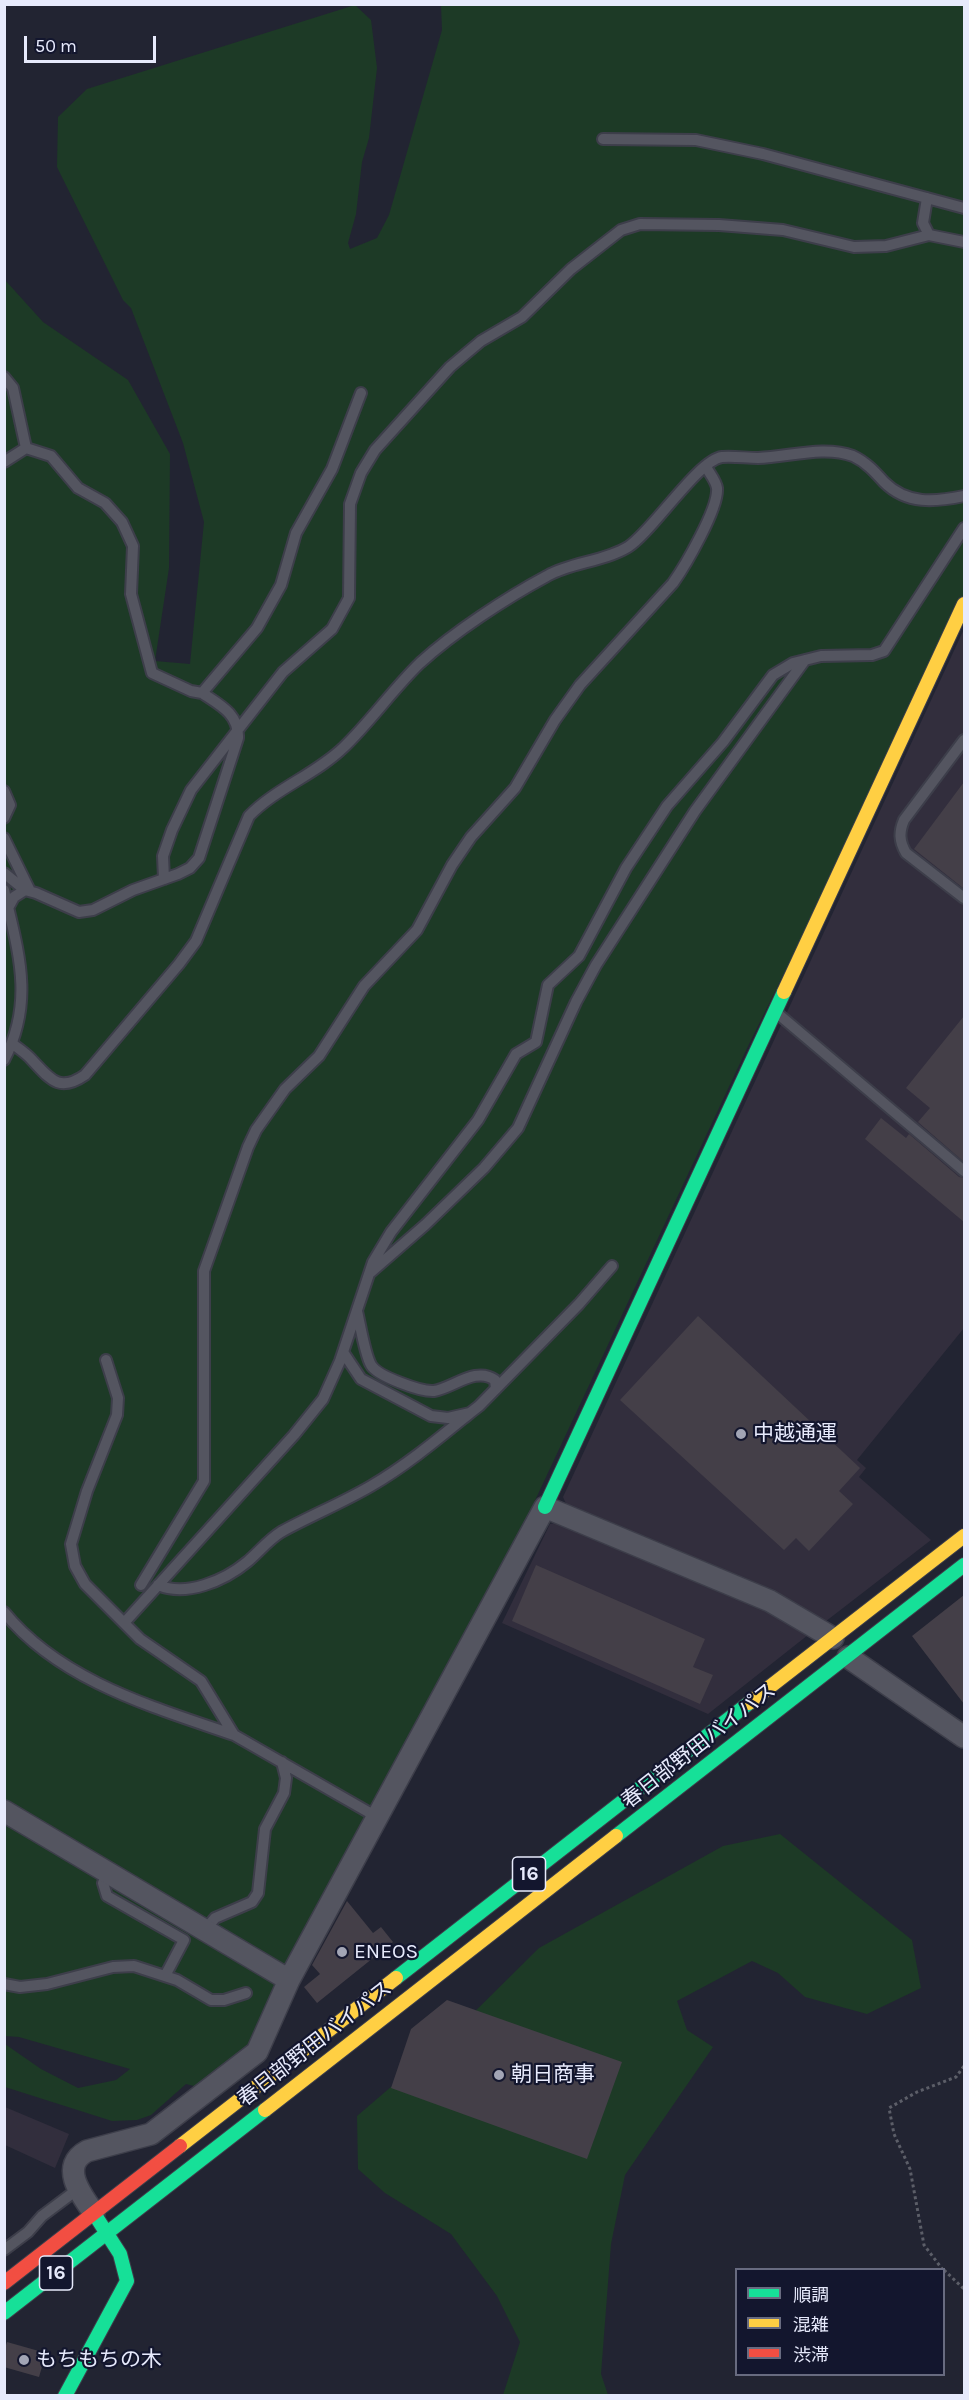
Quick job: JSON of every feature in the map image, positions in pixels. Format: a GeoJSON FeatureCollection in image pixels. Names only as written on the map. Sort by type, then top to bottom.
{"type":"FeatureCollection","features":[{"type":"Feature","properties":{"kind":"main road"},"geometry":{"type":"LineString","coordinates":[[545,1507],[964,604]]}},
{"type":"Feature","properties":{"kind":"main road","name":"春日部野田バイパス"},"geometry":{"type":"LineString","coordinates":[[4,2283],[964,1536]]}},
{"type":"Feature","properties":{"kind":"main road","name":"春日部野田バイパス"},"geometry":{"type":"LineString","coordinates":[[4,2313],[964,1566]]}},
{"type":"Feature","properties":{"kind":"main road"},"geometry":{"type":"LineString","coordinates":[[65,2396],[127,2283],[123,2260],[94,2213]]}},
{"type":"Feature","properties":{"kind":"street"},"geometry":{"type":"LineString","coordinates":[[94,2213],[78,2189],[74,2163],[78,2155],[151,2134],[257,2052],[290,1980],[545,1507],[770,1601],[833,1638]]}},
{"type":"Feature","properties":{"kind":"street"},"geometry":{"type":"LineString","coordinates":[[848,1657],[964,1737]]}},
{"type":"Feature","properties":{"kind":"street"},"geometry":{"type":"LineString","coordinates":[[4,1811],[290,1980]]}},
{"type":"Feature","properties":{"kind":"lane"},"geometry":{"type":"LineString","coordinates":[[603,139],[696,140],[763,154],[964,208]]}},
{"type":"Feature","properties":{"kind":"lane"},"geometry":{"type":"LineString","coordinates":[[927,198],[923,223],[929,235]]}},
{"type":"Feature","properties":{"kind":"lane"},"geometry":{"type":"LineString","coordinates":[[164,879],[163,856],[172,830],[191,790],[283,672],[332,628],[349,598],[350,504],[361,473],[375,450],[450,367],[481,340],[522,317],[571,269],[621,230],[640,224],[783,230],[854,248],[886,246],[929,235],[964,242]]}},
{"type":"Feature","properties":{"kind":"lane"},"geometry":{"type":"LineString","coordinates":[[4,377],[13,388],[26,448]]}},
{"type":"Feature","properties":{"kind":"lane"},"geometry":{"type":"LineString","coordinates":[[202,693],[257,628],[281,585],[296,533],[332,470],[361,393]]}},
{"type":"Feature","properties":{"kind":"lane"},"geometry":{"type":"LineString","coordinates":[[4,462],[26,448]]}},
{"type":"Feature","properties":{"kind":"lane"},"geometry":{"type":"LineString","coordinates":[[4,873],[27,891],[79,912],[93,910],[133,890],[190,868],[199,858],[238,738],[239,726],[230,712],[202,693],[191,691],[152,673],[131,594],[133,546],[122,522],[105,503],[78,488],[51,456],[26,448]]}},
{"type":"Feature","properties":{"kind":"lane"},"geometry":{"type":"LineString","coordinates":[[13,1044],[31,1058],[45,1076],[55,1082],[65,1084],[77,1081],[85,1075],[196,941],[249,816],[259,805],[318,769],[344,747],[418,665],[444,643],[549,574],[628,547],[641,536],[695,476],[719,457],[759,458],[827,451],[852,456],[867,464],[889,486],[908,498],[935,502],[964,496]]}},
{"type":"Feature","properties":{"kind":"lane"},"geometry":{"type":"LineString","coordinates":[[141,1585],[204,1481],[204,1270],[252,1138],[285,1089],[319,1056],[364,986],[417,930],[452,865],[471,837],[515,788],[555,720],[580,684],[686,566],[717,498],[717,485],[706,467]]}},
{"type":"Feature","properties":{"kind":"lane"},"geometry":{"type":"LineString","coordinates":[[124,1623],[294,1435],[323,1399],[343,1352],[373,1262],[392,1232],[478,1120],[516,1054],[537,1042],[548,985],[579,956],[626,868],[667,806],[723,742],[773,675],[793,663],[821,656],[872,655],[884,651],[964,528]]}},
{"type":"Feature","properties":{"kind":"lane"},"geometry":{"type":"LineString","coordinates":[[369,1275],[467,1184],[518,1128],[596,964],[695,811],[805,660]]}},
{"type":"Feature","properties":{"kind":"lane"},"geometry":{"type":"LineString","coordinates":[[964,740],[904,820],[900,830],[901,844],[906,853],[964,898]]}},
{"type":"Feature","properties":{"kind":"lane"},"geometry":{"type":"LineString","coordinates":[[4,791],[10,805],[4,818]]}},
{"type":"Feature","properties":{"kind":"lane"},"geometry":{"type":"LineString","coordinates":[[4,838],[27,891]]}},
{"type":"Feature","properties":{"kind":"lane"},"geometry":{"type":"LineString","coordinates":[[4,890],[21,963],[22,1010],[13,1044],[4,1060]]}},
{"type":"Feature","properties":{"kind":"lane"},"geometry":{"type":"LineString","coordinates":[[8,908],[15,897],[27,891]]}},
{"type":"Feature","properties":{"kind":"lane"},"geometry":{"type":"LineString","coordinates":[[775,1011],[964,1171]]}},
{"type":"Feature","properties":{"kind":"lane"},"geometry":{"type":"LineString","coordinates":[[158,1585],[178,1591],[227,1575],[247,1562],[260,1548],[280,1533],[370,1487],[409,1462],[496,1389],[579,1304],[612,1266]]}},
{"type":"Feature","properties":{"kind":"lane"},"geometry":{"type":"LineString","coordinates":[[357,1311],[371,1366],[390,1380],[433,1391],[470,1377],[491,1377],[495,1380],[496,1389]]}},
{"type":"Feature","properties":{"kind":"lane"},"geometry":{"type":"LineString","coordinates":[[343,1352],[362,1379],[431,1416],[448,1418],[470,1413]]}},
{"type":"Feature","properties":{"kind":"lane"},"geometry":{"type":"LineString","coordinates":[[106,1360],[118,1398],[117,1415],[87,1491],[71,1544],[75,1566],[85,1584],[140,1639],[201,1681],[234,1735]]}},
{"type":"Feature","properties":{"kind":"lane"},"geometry":{"type":"LineString","coordinates":[[164,1549],[179,1561]]}},
{"type":"Feature","properties":{"kind":"lane"},"geometry":{"type":"LineString","coordinates":[[4,1612],[46,1654],[84,1675],[154,1707],[234,1735],[377,1817]]}},
{"type":"Feature","properties":{"kind":"lane"},"geometry":{"type":"LineString","coordinates":[[205,1930],[215,1918],[252,1902],[258,1893],[265,1829],[284,1793],[286,1778],[282,1762]]}},
{"type":"Feature","properties":{"kind":"lane"},"geometry":{"type":"LineString","coordinates":[[108,1872],[103,1883],[107,1896],[184,1940],[165,1976]]}},
{"type":"Feature","properties":{"kind":"lane"},"geometry":{"type":"LineString","coordinates":[[4,1984],[20,1987],[46,1984],[113,1967],[134,1966],[177,1980],[211,2000],[224,2000],[246,1994]]}},
{"type":"Feature","properties":{"kind":"lane"},"geometry":{"type":"LineString","coordinates":[[4,2250],[28,2232],[42,2216],[78,2189]]}},
{"type":"Feature","properties":{"kind":"path"},"geometry":{"type":"LineString","coordinates":[[941,2268],[924,2245],[910,2169],[894,2134],[889,2108],[917,2092],[956,2077],[964,2066]]}},
{"type":"Feature","properties":{"kind":"path"},"geometry":{"type":"LineString","coordinates":[[945,2272],[964,2289]]}},
{"type":"Feature","properties":{"kind":"shaded area"},"geometry":{"type":"Polygon","coordinates":[[[964,629],[964,1328],[857,1460],[866,1468],[859,1477],[931,1540],[821,1625],[568,1508],[563,1497],[964,629]]]}},
{"type":"Feature","properties":{"kind":"shaded area"},"geometry":{"type":"Polygon","coordinates":[[[559,1522],[743,1597],[808,1635],[708,1714],[502,1623],[550,1524],[559,1522]]]}},
{"type":"Feature","properties":{"kind":"shaded area"},"geometry":{"type":"Polygon","coordinates":[[[5,2107],[69,2134],[55,2168],[5,2145],[5,2107]]]}},
{"type":"Feature","properties":{"kind":"green space"},"geometry":{"type":"Polygon","coordinates":[[[355,5],[371,20],[377,68],[369,138],[362,162],[356,214],[348,243],[350,249],[377,238],[389,215],[442,30],[441,5],[964,5],[964,612],[749,1044],[531,1509],[476,1618],[277,1982],[262,2019],[246,2048],[198,2087],[186,2084],[151,2115],[137,2120],[112,2121],[5,2087],[5,2044],[41,2069],[78,2088],[116,2080],[130,2069],[19,2037],[5,2036],[5,280],[43,322],[128,380],[170,454],[169,568],[155,661],[190,664],[204,522],[183,443],[131,308],[123,300],[57,167],[58,117],[87,89],[355,5]]]}},
{"type":"Feature","properties":{"kind":"green space"},"geometry":{"type":"Polygon","coordinates":[[[780,1834],[912,1940],[921,1988],[867,2014],[805,1997],[778,1973],[752,1961],[677,2001],[687,2030],[713,2047],[625,2175],[611,2244],[601,2374],[608,2395],[503,2395],[520,2342],[497,2296],[451,2234],[385,2193],[358,2169],[357,2116],[448,2038],[539,1948],[723,1846],[780,1834]]]}},
{"type":"Feature","properties":{"kind":"building"},"geometry":{"type":"Polygon","coordinates":[[[964,782],[964,886],[963,888],[914,849],[964,782]]]}},
{"type":"Feature","properties":{"kind":"building"},"geometry":{"type":"Polygon","coordinates":[[[964,1016],[964,1162],[918,1122],[930,1108],[906,1088],[964,1016]]]}},
{"type":"Feature","properties":{"kind":"building"},"geometry":{"type":"Polygon","coordinates":[[[881,1118],[906,1138],[909,1134],[959,1177],[964,1178],[964,1222],[865,1139],[881,1118]]]}},
{"type":"Feature","properties":{"kind":"building","name":"中越通運"},"geometry":{"type":"Polygon","coordinates":[[[698,1316],[860,1468],[839,1491],[853,1504],[809,1551],[796,1538],[784,1550],[620,1400],[698,1316]]]}},
{"type":"Feature","properties":{"kind":"building"},"geometry":{"type":"Polygon","coordinates":[[[536,1565],[705,1639],[693,1667],[713,1675],[700,1704],[512,1621],[536,1565]]]}},
{"type":"Feature","properties":{"kind":"building"},"geometry":{"type":"Polygon","coordinates":[[[964,1595],[964,1704],[912,1636],[964,1595]]]}},
{"type":"Feature","properties":{"kind":"building"},"geometry":{"type":"Polygon","coordinates":[[[347,1901],[373,1933],[381,1927],[393,1942],[317,2003],[304,1987],[320,1974],[312,1965],[347,1901]]]}},
{"type":"Feature","properties":{"kind":"building"},"geometry":{"type":"Polygon","coordinates":[[[447,2000],[622,2062],[587,2159],[391,2088],[411,2029],[447,2000]]]}},
{"type":"Feature","properties":{"kind":"building","name":"もちもちの木"},"geometry":{"type":"Polygon","coordinates":[[[7,2342],[46,2353],[39,2377],[4,2367],[4,2351],[7,2342]]]}},
{"type":"Feature","properties":{"kind":"traffic: fast"},"geometry":{"type":"LineString","coordinates":[[545,1507],[784,992]]}},
{"type":"Feature","properties":{"kind":"traffic: fast"},"geometry":{"type":"LineString","coordinates":[[616,1836],[964,1565]]}},
{"type":"Feature","properties":{"kind":"traffic: fast"},"geometry":{"type":"LineString","coordinates":[[396,1978],[749,1703]]}},
{"type":"Feature","properties":{"kind":"traffic: fast"},"geometry":{"type":"LineString","coordinates":[[4,2313],[265,2110]]}},
{"type":"Feature","properties":{"kind":"traffic: fast"},"geometry":{"type":"LineString","coordinates":[[65,2396],[127,2281],[120,2254],[95,2215]]}},
{"type":"Feature","properties":{"kind":"traffic: slow"},"geometry":{"type":"LineString","coordinates":[[784,992],[964,604]]}},
{"type":"Feature","properties":{"kind":"traffic: slow"},"geometry":{"type":"LineString","coordinates":[[749,1703],[964,1536]]}},
{"type":"Feature","properties":{"kind":"traffic: slow"},"geometry":{"type":"LineString","coordinates":[[265,2110],[616,1836]]}},
{"type":"Feature","properties":{"kind":"traffic: slow"},"geometry":{"type":"LineString","coordinates":[[180,2146],[396,1978]]}},
{"type":"Feature","properties":{"kind":"traffic: jam"},"geometry":{"type":"LineString","coordinates":[[4,2283],[180,2146]]}},
{"type":"Feature","properties":{"kind":"place","name":"中越通運"},"geometry":{"type":"Point","coordinates":[741,1434]}},
{"type":"Feature","properties":{"kind":"place","name":"ENEOS"},"geometry":{"type":"Point","coordinates":[342,1952]}},
{"type":"Feature","properties":{"kind":"place","name":"朝日商事"},"geometry":{"type":"Point","coordinates":[499,2075]}},
{"type":"Feature","properties":{"kind":"place","name":"もちもちの木"},"geometry":{"type":"Point","coordinates":[24,2360]}}]}
